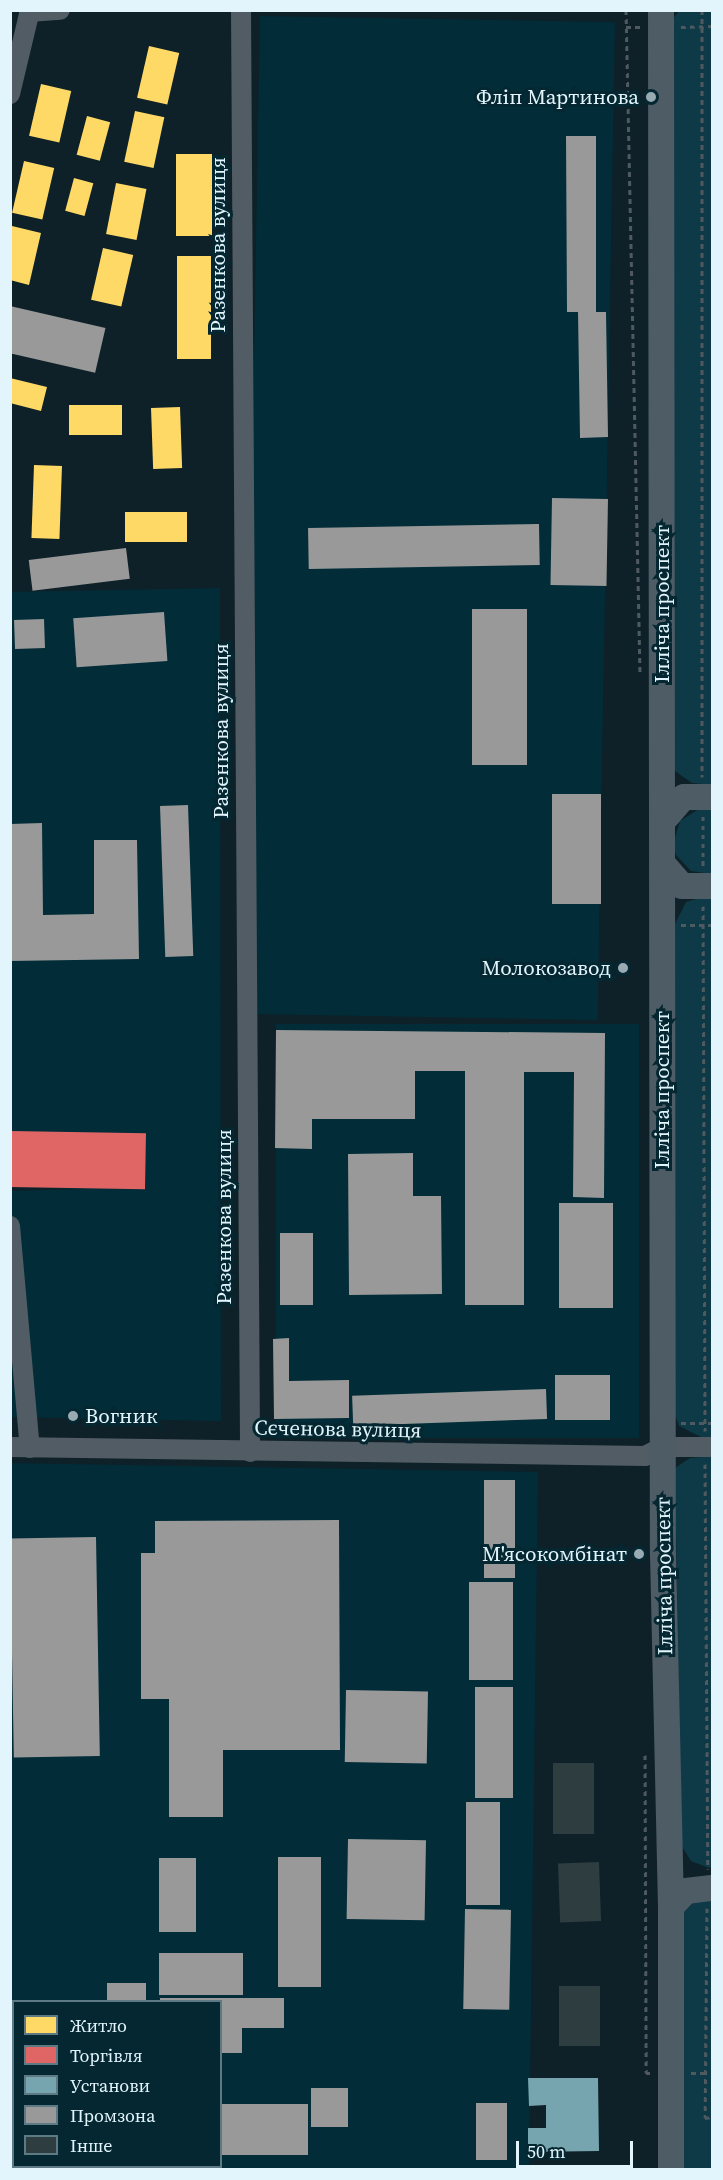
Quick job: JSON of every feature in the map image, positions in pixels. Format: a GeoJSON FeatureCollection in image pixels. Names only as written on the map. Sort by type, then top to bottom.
{"type":"FeatureCollection","features":[{"type":"Feature","properties":{"kind":"main road","name":"Ілліча проспект"},"geometry":{"type":"LineString","coordinates":[[661,10],[663,1447],[671,1907],[671,2169]]}},
{"type":"Feature","properties":{"kind":"main road"},"geometry":{"type":"LineString","coordinates":[[662,822],[684,797],[707,797]]}},
{"type":"Feature","properties":{"kind":"main road"},"geometry":{"type":"LineString","coordinates":[[662,863],[682,886],[708,886]]}},
{"type":"Feature","properties":{"kind":"main road"},"geometry":{"type":"LineString","coordinates":[[671,1907],[686,1891],[710,1888]]}},
{"type":"Feature","properties":{"kind":"street"},"geometry":{"type":"LineString","coordinates":[[10,94],[29,11],[60,10]]}},
{"type":"Feature","properties":{"kind":"street","name":"Разенкова вулиця"},"geometry":{"type":"LineString","coordinates":[[241,10],[250,1452]]}},
{"type":"Feature","properties":{"kind":"street"},"geometry":{"type":"LineString","coordinates":[[10,1226],[30,1448]]}},
{"type":"Feature","properties":{"kind":"street","name":"Сєченова вулиця"},"geometry":{"type":"LineString","coordinates":[[10,1447],[645,1456],[663,1447],[709,1446]]}},
{"type":"Feature","properties":{"kind":"path"},"geometry":{"type":"LineString","coordinates":[[702,10],[708,886],[710,1888],[705,2118],[712,2117]]}},
{"type":"Feature","properties":{"kind":"shaded area"},"geometry":{"type":"Polygon","coordinates":[[[679,11],[712,11],[712,785],[692,783],[672,769],[672,20],[679,11]]]}},
{"type":"Feature","properties":{"kind":"shaded area"},"geometry":{"type":"Polygon","coordinates":[[[260,16],[615,22],[598,1020],[243,1014],[260,16]]]}},
{"type":"Feature","properties":{"kind":"shaded area"},"geometry":{"type":"Polygon","coordinates":[[[220,588],[221,1421],[11,1417],[11,1191],[84,1189],[11,1187],[11,592],[220,588]]]}},
{"type":"Feature","properties":{"kind":"shaded area"},"geometry":{"type":"Polygon","coordinates":[[[699,809],[712,809],[712,874],[691,871],[676,855],[673,844],[680,821],[699,809]]]}},
{"type":"Feature","properties":{"kind":"shaded area"},"geometry":{"type":"Polygon","coordinates":[[[699,898],[712,899],[712,1437],[701,1437],[679,1426],[674,1412],[671,932],[686,902],[699,898]]]}},
{"type":"Feature","properties":{"kind":"shaded area"},"geometry":{"type":"Polygon","coordinates":[[[276,1024],[639,1024],[639,1438],[276,1438],[276,1024]]]}},
{"type":"Feature","properties":{"kind":"shaded area"},"geometry":{"type":"Polygon","coordinates":[[[712,1456],[712,1867],[709,1868],[691,1861],[681,1845],[675,1468],[690,1458],[712,1456]]]}},
{"type":"Feature","properties":{"kind":"shaded area","name":"М'ясокомбінат"},"geometry":{"type":"Polygon","coordinates":[[[11,1463],[538,1472],[529,2169],[157,2169],[222,2168],[222,2000],[12,2000],[11,2082],[11,1463]]]}},
{"type":"Feature","properties":{"kind":"shaded area"},"geometry":{"type":"Polygon","coordinates":[[[712,1895],[712,2169],[680,2170],[679,1918],[686,1902],[712,1895]]]}},
{"type":"Feature","properties":{"kind":"shaded area"},"geometry":{"type":"Polygon","coordinates":[[[10,2100],[12,2168],[140,2169],[11,2169],[10,2100]]]}},
{"type":"Feature","properties":{"kind":"building: Житло"},"geometry":{"type":"Polygon","coordinates":[[[149,46],[179,53],[167,105],[137,98],[149,46]]]}},
{"type":"Feature","properties":{"kind":"building: Житло"},"geometry":{"type":"Polygon","coordinates":[[[41,84],[71,91],[59,143],[29,136],[41,84]]]}},
{"type":"Feature","properties":{"kind":"building: Житло"},"geometry":{"type":"Polygon","coordinates":[[[135,111],[164,117],[154,168],[124,162],[135,111]]]}},
{"type":"Feature","properties":{"kind":"building: Житло"},"geometry":{"type":"Polygon","coordinates":[[[87,116],[110,122],[100,161],[77,155],[87,116]]]}},
{"type":"Feature","properties":{"kind":"building: Житло"},"geometry":{"type":"Polygon","coordinates":[[[176,154],[212,154],[212,236],[176,236],[176,154]]]}},
{"type":"Feature","properties":{"kind":"building: Житло"},"geometry":{"type":"Polygon","coordinates":[[[24,161],[54,168],[42,220],[12,213],[24,161]]]}},
{"type":"Feature","properties":{"kind":"building: Житло"},"geometry":{"type":"Polygon","coordinates":[[[74,178],[93,183],[85,216],[65,211],[74,178]]]}},
{"type":"Feature","properties":{"kind":"building: Житло"},"geometry":{"type":"Polygon","coordinates":[[[116,183],[146,189],[137,240],[106,234],[116,183]]]}},
{"type":"Feature","properties":{"kind":"building: Житло"},"geometry":{"type":"Polygon","coordinates":[[[12,226],[41,233],[29,285],[10,280],[12,226]]]}},
{"type":"Feature","properties":{"kind":"building: Житло"},"geometry":{"type":"Polygon","coordinates":[[[103,248],[133,255],[121,307],[91,300],[103,248]]]}},
{"type":"Feature","properties":{"kind":"building: Житло"},"geometry":{"type":"Polygon","coordinates":[[[177,256],[211,256],[211,359],[177,359],[177,256]]]}},
{"type":"Feature","properties":{"kind":"building: Житло"},"geometry":{"type":"Polygon","coordinates":[[[10,378],[47,387],[41,411],[10,403],[10,378]]]}},
{"type":"Feature","properties":{"kind":"building: Житло"},"geometry":{"type":"Polygon","coordinates":[[[69,405],[122,405],[122,435],[69,435],[69,405]]]}},
{"type":"Feature","properties":{"kind":"building: Житло"},"geometry":{"type":"Polygon","coordinates":[[[180,407],[182,468],[153,469],[151,408],[180,407]]]}},
{"type":"Feature","properties":{"kind":"building: Житло"},"geometry":{"type":"Polygon","coordinates":[[[34,465],[62,466],[59,539],[31,538],[34,465]]]}},
{"type":"Feature","properties":{"kind":"building: Житло"},"geometry":{"type":"Polygon","coordinates":[[[125,512],[187,512],[187,542],[125,542],[125,512]]]}},
{"type":"Feature","properties":{"kind":"building: Торгівля"},"geometry":{"type":"Polygon","coordinates":[[[10,1131],[146,1133],[145,1189],[10,1187],[10,1131]]]}},
{"type":"Feature","properties":{"kind":"building: Торгівля"},"geometry":{"type":"Polygon","coordinates":[[[12,2155],[12,2168],[67,2170],[10,2170],[12,2155]]]}},
{"type":"Feature","properties":{"kind":"building: Установи"},"geometry":{"type":"Polygon","coordinates":[[[528,2078],[598,2078],[599,2151],[528,2152],[528,2128],[546,2128],[546,2105],[529,2106],[528,2078]]]}},
{"type":"Feature","properties":{"kind":"building: Промзона"},"geometry":{"type":"Polygon","coordinates":[[[566,136],[596,136],[596,312],[606,312],[608,437],[580,438],[578,312],[567,312],[566,136]]]}},
{"type":"Feature","properties":{"kind":"building: Промзона"},"geometry":{"type":"Polygon","coordinates":[[[10,306],[105,328],[95,373],[10,353],[10,306]]]}},
{"type":"Feature","properties":{"kind":"building: Промзона"},"geometry":{"type":"Polygon","coordinates":[[[552,498],[608,499],[606,586],[550,585],[552,498]]]}},
{"type":"Feature","properties":{"kind":"building: Промзона"},"geometry":{"type":"Polygon","coordinates":[[[539,524],[540,565],[309,569],[308,528],[539,524]]]}},
{"type":"Feature","properties":{"kind":"building: Промзона"},"geometry":{"type":"Polygon","coordinates":[[[126,548],[130,579],[33,591],[29,560],[126,548]]]}},
{"type":"Feature","properties":{"kind":"building: Промзона"},"geometry":{"type":"Polygon","coordinates":[[[472,609],[527,609],[527,765],[472,765],[472,609]]]}},
{"type":"Feature","properties":{"kind":"building: Промзона"},"geometry":{"type":"Polygon","coordinates":[[[164,612],[167,661],[77,667],[73,618],[164,612]]]}},
{"type":"Feature","properties":{"kind":"building: Промзона"},"geometry":{"type":"Polygon","coordinates":[[[44,619],[45,648],[15,649],[14,620],[44,619]]]}},
{"type":"Feature","properties":{"kind":"building: Промзона"},"geometry":{"type":"Polygon","coordinates":[[[552,794],[601,794],[601,904],[552,904],[552,794]]]}},
{"type":"Feature","properties":{"kind":"building: Промзона"},"geometry":{"type":"Polygon","coordinates":[[[188,805],[193,956],[165,957],[160,806],[188,805]]]}},
{"type":"Feature","properties":{"kind":"building: Промзона"},"geometry":{"type":"Polygon","coordinates":[[[42,823],[43,915],[94,914],[94,840],[137,840],[139,959],[10,961],[10,824],[42,823]]]}},
{"type":"Feature","properties":{"kind":"building: Промзона"},"geometry":{"type":"Polygon","coordinates":[[[276,1030],[605,1033],[604,1198],[573,1197],[574,1072],[524,1072],[524,1305],[465,1305],[465,1071],[415,1071],[415,1119],[312,1119],[312,1149],[275,1148],[276,1030]]]}},
{"type":"Feature","properties":{"kind":"building: Промзона"},"geometry":{"type":"Polygon","coordinates":[[[413,1153],[413,1196],[441,1196],[442,1294],[349,1295],[348,1154],[413,1153]]]}},
{"type":"Feature","properties":{"kind":"building: Промзона"},"geometry":{"type":"Polygon","coordinates":[[[559,1203],[613,1203],[613,1308],[559,1308],[559,1203]]]}},
{"type":"Feature","properties":{"kind":"building: Промзона"},"geometry":{"type":"Polygon","coordinates":[[[280,1233],[313,1233],[313,1305],[280,1305],[280,1233]]]}},
{"type":"Feature","properties":{"kind":"building: Промзона"},"geometry":{"type":"Polygon","coordinates":[[[289,1338],[289,1381],[349,1380],[349,1418],[274,1419],[273,1339],[289,1338]]]}},
{"type":"Feature","properties":{"kind":"building: Промзона"},"geometry":{"type":"Polygon","coordinates":[[[555,1375],[610,1375],[610,1420],[555,1420],[555,1375]]]}},
{"type":"Feature","properties":{"kind":"building: Промзона"},"geometry":{"type":"Polygon","coordinates":[[[546,1389],[547,1419],[353,1426],[352,1396],[546,1389]]]}},
{"type":"Feature","properties":{"kind":"building: Промзона"},"geometry":{"type":"Polygon","coordinates":[[[484,1480],[515,1480],[515,1578],[484,1578],[484,1480]]]}},
{"type":"Feature","properties":{"kind":"building: Промзона"},"geometry":{"type":"Polygon","coordinates":[[[339,1520],[340,1750],[223,1750],[223,1817],[169,1817],[169,1699],[141,1699],[141,1553],[155,1553],[155,1521],[339,1520]]]}},
{"type":"Feature","properties":{"kind":"building: Промзона"},"geometry":{"type":"Polygon","coordinates":[[[96,1537],[100,1756],[14,1757],[10,1539],[96,1537]]]}},
{"type":"Feature","properties":{"kind":"building: Промзона"},"geometry":{"type":"Polygon","coordinates":[[[469,1582],[513,1582],[513,1680],[469,1680],[469,1582]]]}},
{"type":"Feature","properties":{"kind":"building: Промзона"},"geometry":{"type":"Polygon","coordinates":[[[475,1687],[513,1687],[513,1798],[475,1798],[475,1687]]]}},
{"type":"Feature","properties":{"kind":"building: Промзона"},"geometry":{"type":"Polygon","coordinates":[[[346,1690],[428,1691],[427,1763],[345,1762],[346,1690]]]}},
{"type":"Feature","properties":{"kind":"building: Промзона"},"geometry":{"type":"Polygon","coordinates":[[[466,1802],[500,1802],[500,1905],[466,1905],[466,1802]]]}},
{"type":"Feature","properties":{"kind":"building: Промзона"},"geometry":{"type":"Polygon","coordinates":[[[348,1839],[426,1840],[425,1920],[347,1919],[348,1839]]]}},
{"type":"Feature","properties":{"kind":"building: Промзона"},"geometry":{"type":"Polygon","coordinates":[[[278,1857],[321,1857],[321,1987],[278,1987],[278,1857]]]}},
{"type":"Feature","properties":{"kind":"building: Промзона"},"geometry":{"type":"Polygon","coordinates":[[[159,1858],[196,1858],[196,1932],[159,1932],[159,1858]]]}},
{"type":"Feature","properties":{"kind":"building: Промзона"},"geometry":{"type":"Polygon","coordinates":[[[465,1909],[511,1910],[509,2010],[463,2009],[465,1909]]]}},
{"type":"Feature","properties":{"kind":"building: Промзона"},"geometry":{"type":"Polygon","coordinates":[[[159,1953],[243,1953],[243,1995],[159,1995],[159,1953]]]}},
{"type":"Feature","properties":{"kind":"building: Промзона"},"geometry":{"type":"Polygon","coordinates":[[[107,1983],[146,1983],[146,2000],[107,2000],[107,1983]]]}},
{"type":"Feature","properties":{"kind":"building: Промзона"},"geometry":{"type":"Polygon","coordinates":[[[160,1998],[284,1998],[284,2028],[242,2028],[242,2053],[222,2053],[222,2000],[160,2000],[160,1998]]]}},
{"type":"Feature","properties":{"kind":"building: Промзона"},"geometry":{"type":"Polygon","coordinates":[[[311,2088],[348,2088],[348,2127],[311,2127],[311,2088]]]}},
{"type":"Feature","properties":{"kind":"building: Промзона"},"geometry":{"type":"Polygon","coordinates":[[[476,2103],[507,2103],[507,2160],[476,2160],[476,2103]]]}},
{"type":"Feature","properties":{"kind":"building: Промзона"},"geometry":{"type":"Polygon","coordinates":[[[222,2104],[308,2104],[308,2155],[222,2155],[222,2104]]]}},
{"type":"Feature","properties":{"kind":"building: Інше"},"geometry":{"type":"Polygon","coordinates":[[[553,1763],[594,1763],[594,1834],[553,1834],[553,1763]]]}},
{"type":"Feature","properties":{"kind":"building: Інше"},"geometry":{"type":"Polygon","coordinates":[[[599,1862],[601,1921],[560,1922],[558,1863],[599,1862]]]}},
{"type":"Feature","properties":{"kind":"building: Інше"},"geometry":{"type":"Polygon","coordinates":[[[559,1986],[600,1986],[600,2046],[559,2046],[559,1986]]]}},
{"type":"Feature","properties":{"kind":"place","name":"Фліп Мартинова"},"geometry":{"type":"Point","coordinates":[651,97]}},
{"type":"Feature","properties":{"kind":"place","name":"Молокозавод"},"geometry":{"type":"Point","coordinates":[623,968]}},
{"type":"Feature","properties":{"kind":"place","name":"Вогник"},"geometry":{"type":"Point","coordinates":[73,1416]}},
{"type":"Feature","properties":{"kind":"place","name":"М'ясокомбінат"},"geometry":{"type":"Point","coordinates":[639,1554]}}]}
